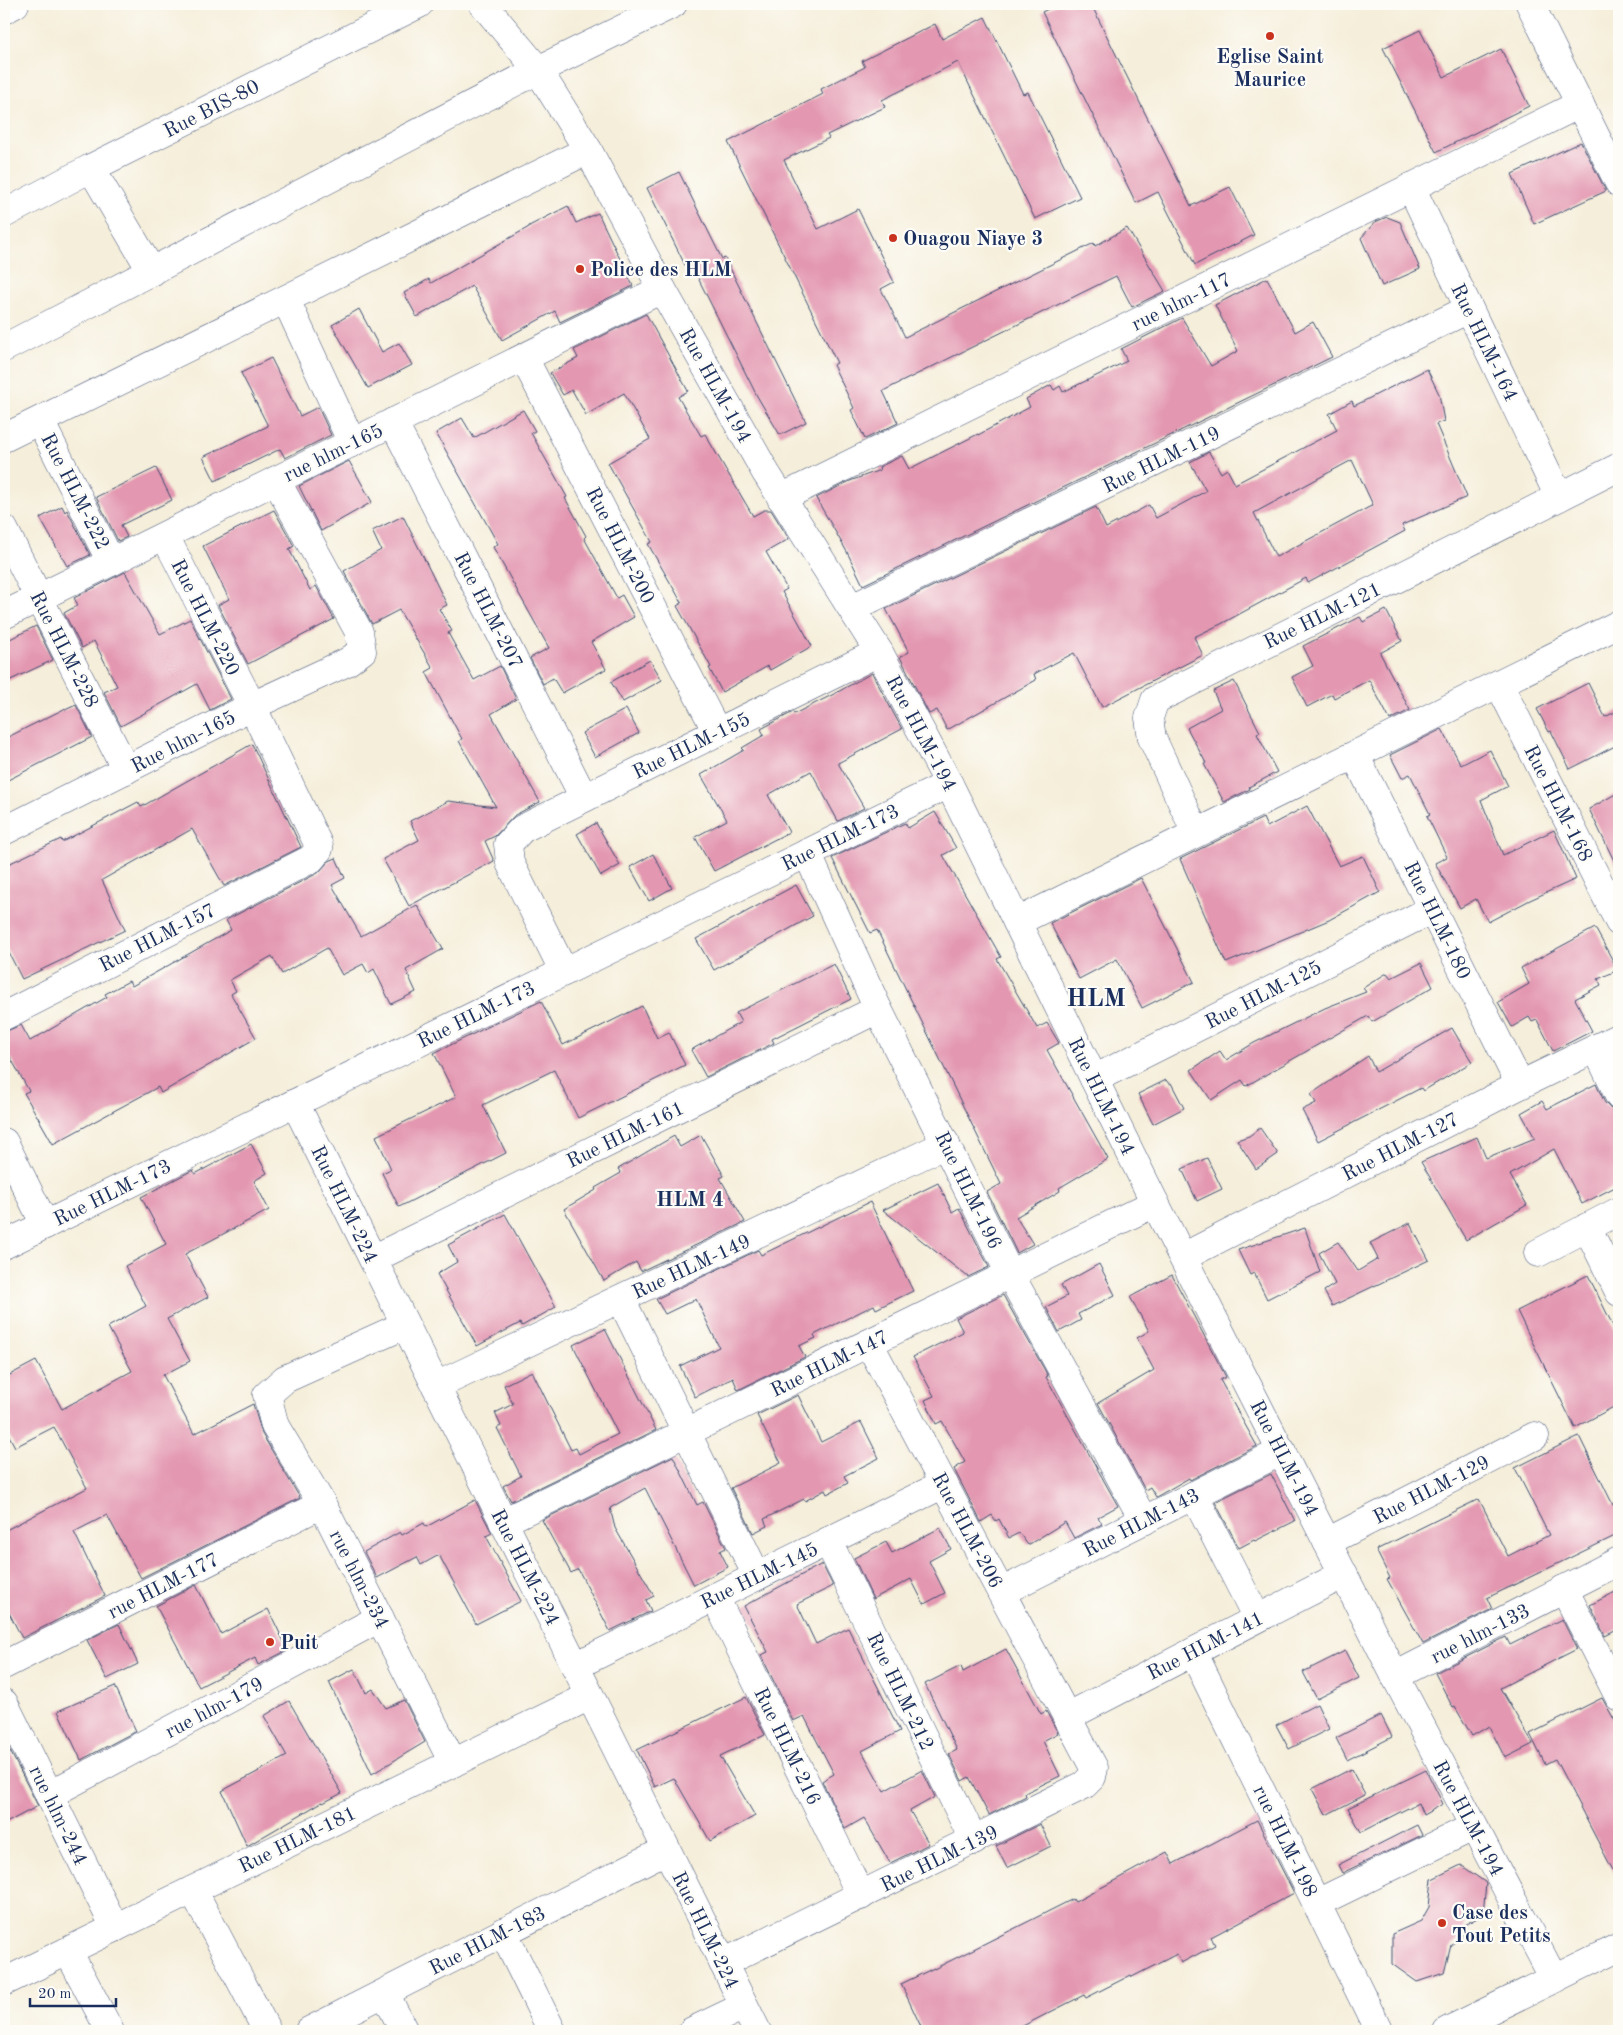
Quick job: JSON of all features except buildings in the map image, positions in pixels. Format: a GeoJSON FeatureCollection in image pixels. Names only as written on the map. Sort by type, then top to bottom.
{"type":"FeatureCollection","features":[{"type":"Feature","properties":{"kind":"street"},"geometry":{"type":"LineString","coordinates":[[4,10],[15,4]]}},
{"type":"Feature","properties":{"kind":"street","name":"Rue BIS-80"},"geometry":{"type":"LineString","coordinates":[[4,214],[419,4]]}},
{"type":"Feature","properties":{"kind":"street","name":"Rue HLM-194"},"geometry":{"type":"LineString","coordinates":[[483,4],[538,70],[588,150],[662,289],[781,498],[879,652],[949,784],[1155,1203],[1395,1676],[1554,1979]]}},
{"type":"Feature","properties":{"kind":"street"},"geometry":{"type":"LineString","coordinates":[[4,348],[538,70],[673,4]]}},
{"type":"Feature","properties":{"kind":"street"},"geometry":{"type":"LineString","coordinates":[[1530,4],[1580,104],[1612,146],[1619,183]]}},
{"type":"Feature","properties":{"kind":"street","name":"rue hlm-117"},"geometry":{"type":"LineString","coordinates":[[781,498],[1580,104]]}},
{"type":"Feature","properties":{"kind":"street"},"geometry":{"type":"LineString","coordinates":[[4,438],[588,150]]}},
{"type":"Feature","properties":{"kind":"street"},"geometry":{"type":"LineString","coordinates":[[92,168],[152,272]]}},
{"type":"Feature","properties":{"kind":"street","name":"Rue HLM-164"},"geometry":{"type":"LineString","coordinates":[[1411,188],[1559,497]]}},
{"type":"Feature","properties":{"kind":"street","name":"rue hlm-165"},"geometry":{"type":"LineString","coordinates":[[4,615],[662,289]]}},
{"type":"Feature","properties":{"kind":"street"},"geometry":{"type":"LineString","coordinates":[[286,300],[352,443]]}},
{"type":"Feature","properties":{"kind":"street","name":"Rue HLM-119"},"geometry":{"type":"LineString","coordinates":[[852,608],[1469,309]]}},
{"type":"Feature","properties":{"kind":"street","name":"Rue HLM-200"},"geometry":{"type":"LineString","coordinates":[[524,358],[717,732]]}},
{"type":"Feature","properties":{"kind":"street","name":"Rue HLM-222"},"geometry":{"type":"LineString","coordinates":[[40,421],[112,562]]}},
{"type":"Feature","properties":{"kind":"street","name":"Rue HLM-207"},"geometry":{"type":"LineString","coordinates":[[393,422],[584,798]]}},
{"type":"Feature","properties":{"kind":"street","name":"Rue HLM-121"},"geometry":{"type":"LineString","coordinates":[[1196,833],[1152,738],[1149,718],[1156,700],[1619,467]]}},
{"type":"Feature","properties":{"kind":"street","name":"Rue hlm-165"},"geometry":{"type":"LineString","coordinates":[[4,831],[252,706],[347,662],[362,651],[360,632],[276,480]]}},
{"type":"Feature","properties":{"kind":"street","name":"Rue HLM-228"},"geometry":{"type":"LineString","coordinates":[[4,529],[126,770]]}},
{"type":"Feature","properties":{"kind":"street","name":"Rue HLM-220"},"geometry":{"type":"LineString","coordinates":[[165,536],[252,706],[319,846],[319,849],[311,859]]}},
{"type":"Feature","properties":{"kind":"street"},"geometry":{"type":"LineString","coordinates":[[1017,922],[1619,624]]}},
{"type":"Feature","properties":{"kind":"street","name":"Rue HLM-155"},"geometry":{"type":"LineString","coordinates":[[564,972],[510,863],[508,844],[522,830],[879,652]]}},
{"type":"Feature","properties":{"kind":"street","name":"Rue HLM-168"},"geometry":{"type":"LineString","coordinates":[[1499,684],[1619,922]]}},
{"type":"Feature","properties":{"kind":"street","name":"Rue HLM-180"},"geometry":{"type":"LineString","coordinates":[[1355,755],[1520,1085]]}},
{"type":"Feature","properties":{"kind":"street","name":"Rue HLM-173"},"geometry":{"type":"LineString","coordinates":[[4,1245],[949,784]]}},
{"type":"Feature","properties":{"kind":"street","name":"Rue HLM-196"},"geometry":{"type":"LineString","coordinates":[[807,853],[878,1009],[1010,1274],[1144,1521]]}},
{"type":"Feature","properties":{"kind":"street","name":"Rue HLM-157"},"geometry":{"type":"LineString","coordinates":[[4,1016],[311,859]]}},
{"type":"Feature","properties":{"kind":"street","name":"Rue HLM-125"},"geometry":{"type":"LineString","coordinates":[[1094,1079],[1433,909]]}},
{"type":"Feature","properties":{"kind":"street","name":"Rue HLM-161"},"geometry":{"type":"LineString","coordinates":[[372,1259],[878,1009]]}},
{"type":"Feature","properties":{"kind":"street"},"geometry":{"type":"LineString","coordinates":[[1608,1042],[1619,1096]]}},
{"type":"Feature","properties":{"kind":"street","name":"Rue HLM-127"},"geometry":{"type":"LineString","coordinates":[[1183,1257],[1608,1042]]}},
{"type":"Feature","properties":{"kind":"street","name":"Rue HLM-224"},"geometry":{"type":"LineString","coordinates":[[295,1103],[756,2031]]}},
{"type":"Feature","properties":{"kind":"street"},"geometry":{"type":"LineString","coordinates":[[4,1142],[46,1224]]}},
{"type":"Feature","properties":{"kind":"street","name":"Rue HLM-149"},"geometry":{"type":"LineString","coordinates":[[436,1386],[946,1144]]}},
{"type":"Feature","properties":{"kind":"street","name":"Rue HLM-147"},"geometry":{"type":"LineString","coordinates":[[503,1522],[1155,1203]]}},
{"type":"Feature","properties":{"kind":"street"},"geometry":{"type":"LineString","coordinates":[[1538,1253],[1619,1211]]}},
{"type":"Feature","properties":{"kind":"street"},"geometry":{"type":"LineString","coordinates":[[1587,1228],[1619,1292]]}},
{"type":"Feature","properties":{"kind":"street"},"geometry":{"type":"LineString","coordinates":[[621,1299],[757,1576]]}},
{"type":"Feature","properties":{"kind":"street","name":"rue hlm-234"},"geometry":{"type":"LineString","coordinates":[[405,1325],[285,1379],[267,1396],[275,1426],[322,1504],[453,1763]]}},
{"type":"Feature","properties":{"kind":"street","name":"Rue HLM-206"},"geometry":{"type":"LineString","coordinates":[[869,1343],[1067,1717]]}},
{"type":"Feature","properties":{"kind":"street","name":"Rue HLM-129"},"geometry":{"type":"LineString","coordinates":[[1327,1542],[1535,1436]]}},
{"type":"Feature","properties":{"kind":"street","name":"Rue HLM-143"},"geometry":{"type":"LineString","coordinates":[[1001,1592],[1282,1451]]}},
{"type":"Feature","properties":{"kind":"street","name":"Rue HLM-145"},"geometry":{"type":"LineString","coordinates":[[575,1666],[944,1484]]}},
{"type":"Feature","properties":{"kind":"street"},"geometry":{"type":"LineString","coordinates":[[1194,1495],[1257,1618]]}},
{"type":"Feature","properties":{"kind":"street","name":"rue HLM-177"},"geometry":{"type":"LineString","coordinates":[[4,1665],[322,1504]]}},
{"type":"Feature","properties":{"kind":"street","name":"Rue HLM-212"},"geometry":{"type":"LineString","coordinates":[[828,1541],[974,1841]]}},
{"type":"Feature","properties":{"kind":"street","name":"rue hlm-133"},"geometry":{"type":"LineString","coordinates":[[1395,1676],[1619,1561]]}},
{"type":"Feature","properties":{"kind":"street","name":"Rue HLM-141"},"geometry":{"type":"LineString","coordinates":[[1067,1717],[1344,1574]]}},
{"type":"Feature","properties":{"kind":"street"},"geometry":{"type":"LineString","coordinates":[[1564,1589],[1619,1698]]}},
{"type":"Feature","properties":{"kind":"street","name":"Rue HLM-216"},"geometry":{"type":"LineString","coordinates":[[715,1597],[861,1896]]}},
{"type":"Feature","properties":{"kind":"street","name":"rue hlm-179"},"geometry":{"type":"LineString","coordinates":[[49,1795],[380,1618]]}},
{"type":"Feature","properties":{"kind":"street","name":"rue HLM-198"},"geometry":{"type":"LineString","coordinates":[[1193,1652],[1378,2031]]}},
{"type":"Feature","properties":{"kind":"street","name":"Rue HLM-181"},"geometry":{"type":"LineString","coordinates":[[4,1982],[590,1696]]}},
{"type":"Feature","properties":{"kind":"street","name":"rue hlm-244"},"geometry":{"type":"LineString","coordinates":[[4,1703],[115,1928]]}},
{"type":"Feature","properties":{"kind":"street","name":"Rue HLM-139"},"geometry":{"type":"LineString","coordinates":[[723,1963],[1084,1786],[1092,1777],[1094,1768],[1067,1717]]}},
{"type":"Feature","properties":{"kind":"street"},"geometry":{"type":"LineString","coordinates":[[1317,1903],[1473,1827]]}},
{"type":"Feature","properties":{"kind":"street","name":"Rue HLM-183"},"geometry":{"type":"LineString","coordinates":[[309,2031],[666,1850]]}},
{"type":"Feature","properties":{"kind":"street"},"geometry":{"type":"LineString","coordinates":[[193,1890],[266,2031]]}},
{"type":"Feature","properties":{"kind":"street"},"geometry":{"type":"LineString","coordinates":[[504,1932],[552,2031]]}},
{"type":"Feature","properties":{"kind":"street"},"geometry":{"type":"LineString","coordinates":[[1447,2031],[1619,1947]]}},
{"type":"Feature","properties":{"kind":"street"},"geometry":{"type":"LineString","coordinates":[[68,1951],[110,2031]]}},
{"type":"Feature","properties":{"kind":"street"},"geometry":{"type":"LineString","coordinates":[[385,1993],[404,2031]]}},
{"type":"Feature","properties":{"kind":"street"},"geometry":{"type":"LineString","coordinates":[[692,2031],[744,2006]]}},
{"type":"Feature","properties":{"kind":"place","name":"Eglise Saint Maurice"},"geometry":{"type":"Point","coordinates":[1270,36]}},
{"type":"Feature","properties":{"kind":"place","name":"Ouagou Niaye 3"},"geometry":{"type":"Point","coordinates":[893,238]}},
{"type":"Feature","properties":{"kind":"place","name":"Police des HLM"},"geometry":{"type":"Point","coordinates":[580,269]}},
{"type":"Feature","properties":{"kind":"place","name":"Puit"},"geometry":{"type":"Point","coordinates":[270,1642]}},
{"type":"Feature","properties":{"kind":"place","name":"Case des Tout Petits"},"geometry":{"type":"Point","coordinates":[1442,1923]}},
{"type":"Feature","properties":{"kind":"district","name":"HLM"},"geometry":{"type":"Point","coordinates":[1096,997]}},
{"type":"Feature","properties":{"kind":"district","name":"HLM 4"},"geometry":{"type":"Point","coordinates":[690,1199]}}]}
